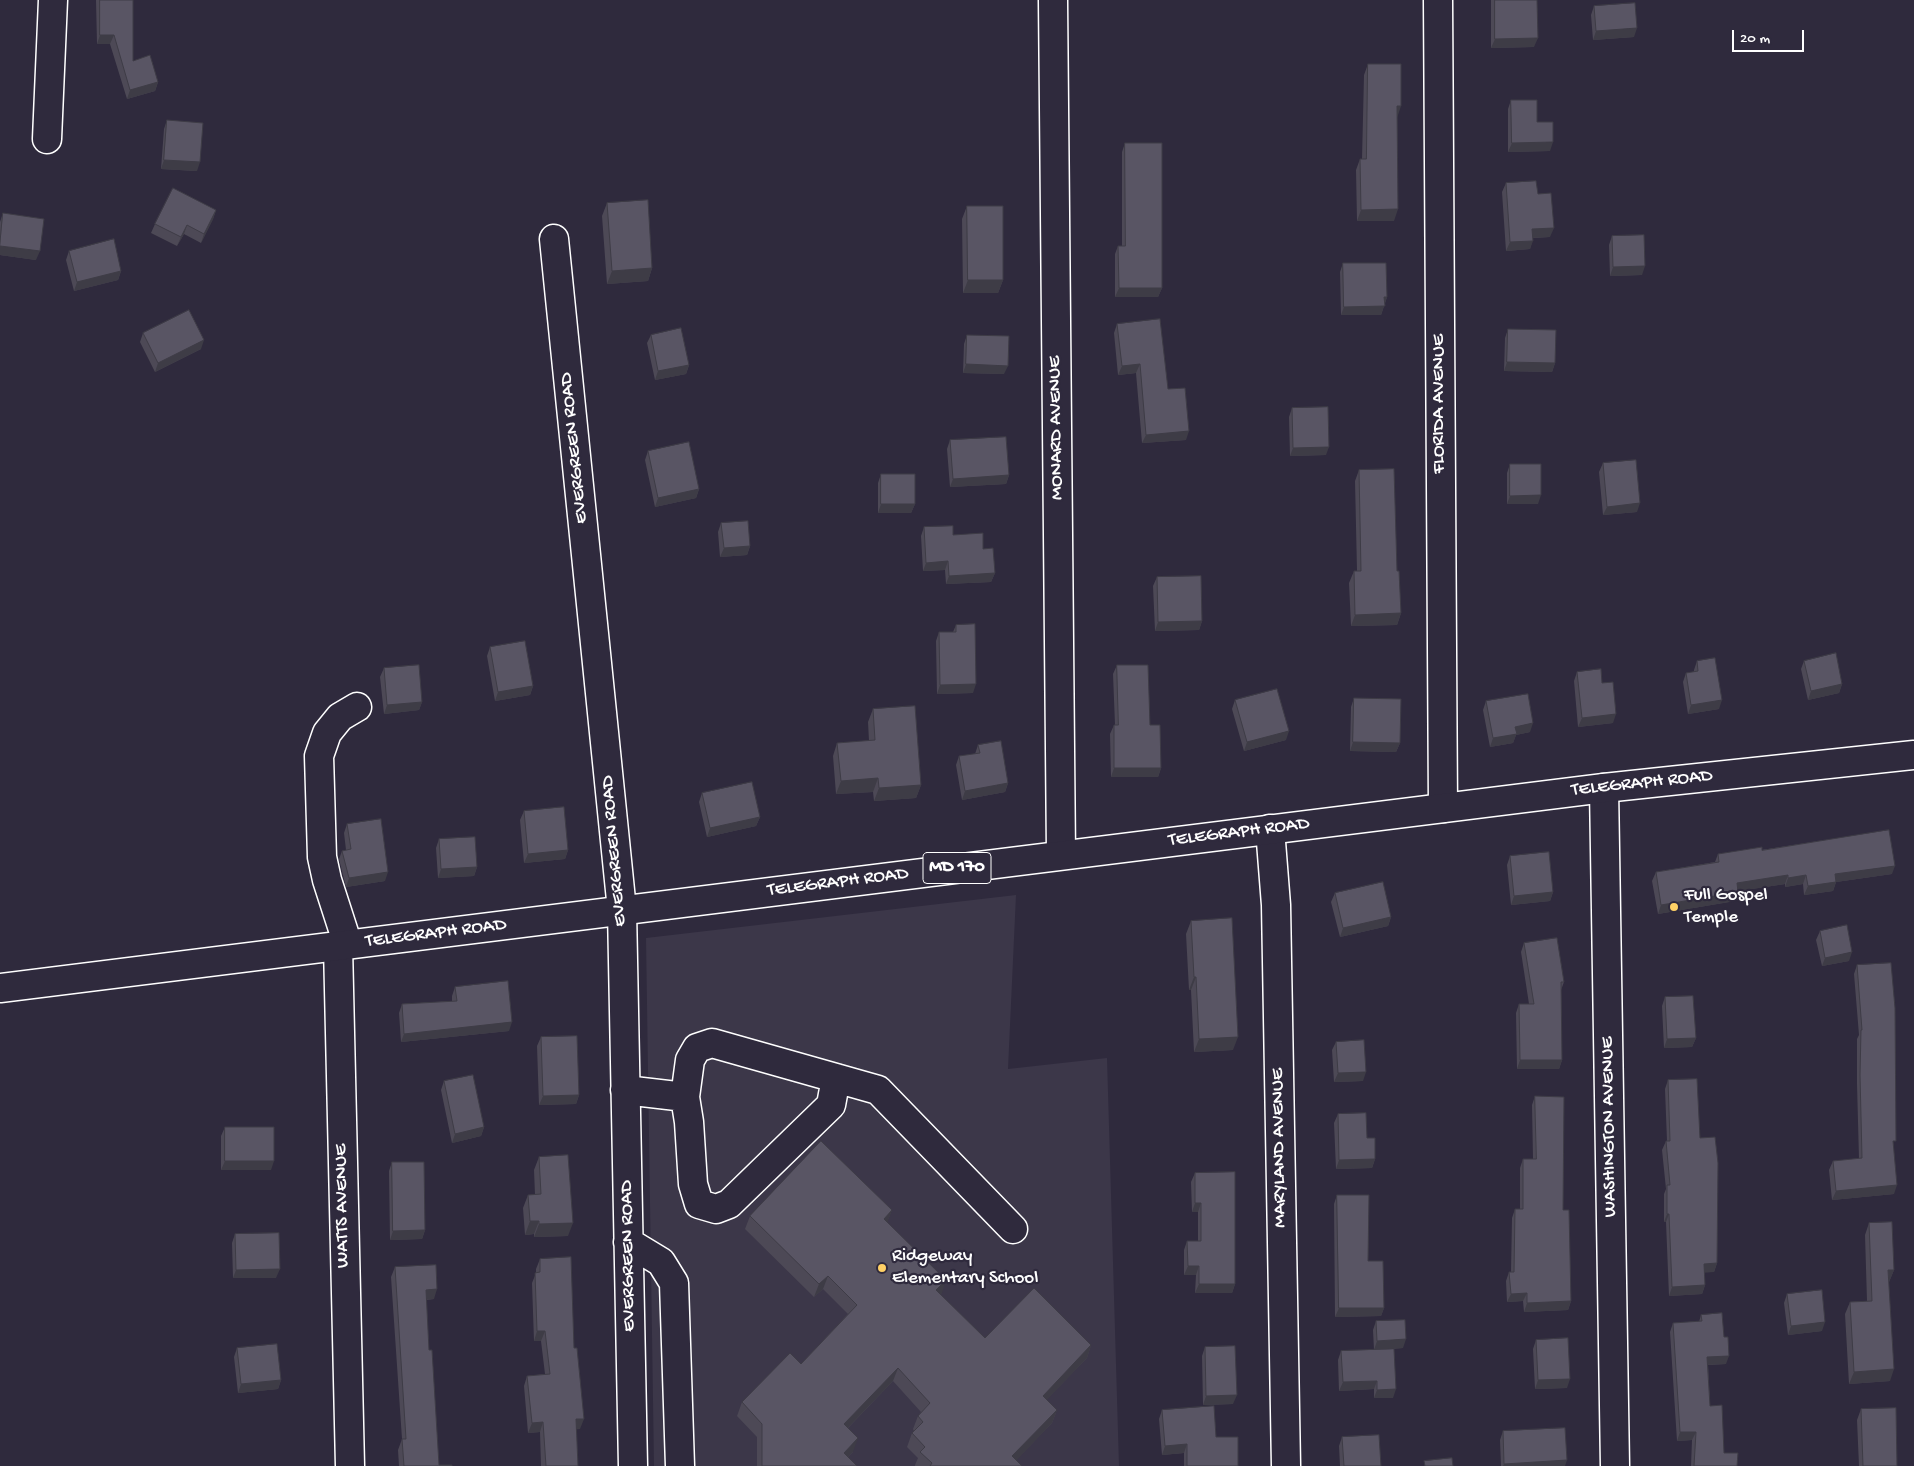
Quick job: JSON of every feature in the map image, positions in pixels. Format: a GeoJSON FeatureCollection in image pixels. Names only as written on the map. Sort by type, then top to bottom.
{"type":"FeatureCollection","features":[{"type":"Feature","properties":{"kind":"street"},"geometry":{"type":"LineString","coordinates":[[47,139],[53,0]]}},
{"type":"Feature","properties":{"kind":"street","name":"MONARD AVENUE"},"geometry":{"type":"LineString","coordinates":[[1053,0],[1061,855]]}},
{"type":"Feature","properties":{"kind":"street","name":"FLORIDA AVENUE"},"geometry":{"type":"LineString","coordinates":[[1438,0],[1442,808]]}},
{"type":"Feature","properties":{"kind":"street","name":"EVERGREEN ROAD"},"geometry":{"type":"LineString","coordinates":[[554,239],[622,910],[633,1466]]}},
{"type":"Feature","properties":{"kind":"street","name":"WATTS AVENUE"},"geometry":{"type":"LineString","coordinates":[[350,1466],[343,945],[322,857],[319,756],[327,734],[340,716],[357,707]]}},
{"type":"Feature","properties":{"kind":"street","name":"TELEGRAPH ROAD"},"geometry":{"type":"LineString","coordinates":[[0,988],[1604,788],[1914,755]]}},
{"type":"Feature","properties":{"kind":"street","name":"WASHINGTON AVENUE"},"geometry":{"type":"LineString","coordinates":[[1604,788],[1616,1466]]}},
{"type":"Feature","properties":{"kind":"street","name":"MARYLAND AVENUE"},"geometry":{"type":"LineString","coordinates":[[1270,829],[1276,905],[1286,1466]]}},
{"type":"Feature","properties":{"kind":"street"},"geometry":{"type":"LineString","coordinates":[[836,1078],[831,1105],[729,1204],[716,1209],[699,1204],[693,1184],[689,1122],[684,1097],[690,1060],[697,1048],[712,1044],[836,1078],[878,1090],[1013,1229]]}},
{"type":"Feature","properties":{"kind":"street"},"geometry":{"type":"LineString","coordinates":[[625,1090],[684,1097]]}},
{"type":"Feature","properties":{"kind":"street"},"geometry":{"type":"LineString","coordinates":[[628,1242],[661,1262],[674,1283],[680,1466]]}},
{"type":"Feature","properties":{"kind":"shaded area","name":"Ridgeway Elementary School"},"geometry":{"type":"Polygon","coordinates":[[[1016,895],[1008,1069],[1107,1058],[1119,1466],[654,1466],[646,938],[1016,895]]]}},
{"type":"Feature","properties":{"kind":"building"},"geometry":{"type":"Polygon","coordinates":[[[100,0],[133,0],[133,61],[150,55],[158,82],[130,90],[114,35],[100,35],[100,0]]]}},
{"type":"Feature","properties":{"kind":"building"},"geometry":{"type":"Polygon","coordinates":[[[1495,0],[1537,0],[1538,38],[1495,39],[1495,0]]]}},
{"type":"Feature","properties":{"kind":"building"},"geometry":{"type":"Polygon","coordinates":[[[1635,3],[1637,28],[1596,31],[1594,6],[1635,3]]]}},
{"type":"Feature","properties":{"kind":"building"},"geometry":{"type":"Polygon","coordinates":[[[1368,64],[1401,64],[1401,106],[1397,106],[1398,209],[1361,210],[1360,159],[1366,159],[1368,64]]]}},
{"type":"Feature","properties":{"kind":"building"},"geometry":{"type":"Polygon","coordinates":[[[1511,100],[1537,100],[1537,122],[1553,122],[1553,142],[1512,143],[1511,100]]]}},
{"type":"Feature","properties":{"kind":"building"},"geometry":{"type":"Polygon","coordinates":[[[167,120],[203,123],[200,162],[164,160],[167,120]]]}},
{"type":"Feature","properties":{"kind":"building"},"geometry":{"type":"Polygon","coordinates":[[[1125,143],[1162,143],[1162,288],[1119,288],[1118,246],[1125,246],[1125,143]]]}},
{"type":"Feature","properties":{"kind":"building"},"geometry":{"type":"Polygon","coordinates":[[[1536,181],[1538,194],[1551,193],[1554,228],[1532,229],[1533,241],[1510,242],[1506,183],[1536,181]]]}},
{"type":"Feature","properties":{"kind":"building"},"geometry":{"type":"Polygon","coordinates":[[[173,188],[216,210],[204,234],[187,225],[181,237],[155,224],[173,188]]]}},
{"type":"Feature","properties":{"kind":"building"},"geometry":{"type":"Polygon","coordinates":[[[648,200],[652,268],[612,271],[607,203],[648,200]]]}},
{"type":"Feature","properties":{"kind":"building"},"geometry":{"type":"Polygon","coordinates":[[[967,206],[1003,206],[1003,280],[968,280],[967,206]]]}},
{"type":"Feature","properties":{"kind":"building"},"geometry":{"type":"Polygon","coordinates":[[[3,213],[44,219],[40,251],[0,246],[3,213]]]}},
{"type":"Feature","properties":{"kind":"building"},"geometry":{"type":"Polygon","coordinates":[[[1644,235],[1645,266],[1613,267],[1612,236],[1644,235]]]}},
{"type":"Feature","properties":{"kind":"building"},"geometry":{"type":"Polygon","coordinates":[[[114,239],[121,271],[77,282],[69,251],[114,239]]]}},
{"type":"Feature","properties":{"kind":"building"},"geometry":{"type":"Polygon","coordinates":[[[1343,263],[1386,263],[1387,297],[1384,297],[1385,306],[1344,307],[1343,263]]]}},
{"type":"Feature","properties":{"kind":"building"},"geometry":{"type":"Polygon","coordinates":[[[189,310],[204,340],[158,363],[143,333],[189,310]]]}},
{"type":"Feature","properties":{"kind":"building"},"geometry":{"type":"Polygon","coordinates":[[[1160,319],[1168,389],[1185,388],[1189,431],[1146,435],[1140,364],[1122,366],[1117,324],[1160,319]]]}},
{"type":"Feature","properties":{"kind":"building"},"geometry":{"type":"Polygon","coordinates":[[[681,328],[689,365],[658,371],[651,335],[681,328]]]}},
{"type":"Feature","properties":{"kind":"building"},"geometry":{"type":"Polygon","coordinates":[[[1508,329],[1556,330],[1555,363],[1507,362],[1508,329]]]}},
{"type":"Feature","properties":{"kind":"building"},"geometry":{"type":"Polygon","coordinates":[[[967,335],[1009,336],[1008,366],[966,364],[967,335]]]}},
{"type":"Feature","properties":{"kind":"building"},"geometry":{"type":"Polygon","coordinates":[[[1328,407],[1329,447],[1293,448],[1292,408],[1328,407]]]}},
{"type":"Feature","properties":{"kind":"building"},"geometry":{"type":"Polygon","coordinates":[[[1006,437],[1009,475],[953,479],[950,440],[1006,437]]]}},
{"type":"Feature","properties":{"kind":"building"},"geometry":{"type":"Polygon","coordinates":[[[689,442],[699,489],[658,498],[648,451],[689,442]]]}},
{"type":"Feature","properties":{"kind":"building"},"geometry":{"type":"Polygon","coordinates":[[[1636,460],[1640,503],[1607,507],[1603,463],[1636,460]]]}},
{"type":"Feature","properties":{"kind":"building"},"geometry":{"type":"Polygon","coordinates":[[[1510,464],[1541,464],[1541,495],[1510,496],[1510,464]]]}},
{"type":"Feature","properties":{"kind":"building"},"geometry":{"type":"Polygon","coordinates":[[[1394,469],[1397,571],[1399,571],[1401,613],[1355,615],[1354,571],[1361,571],[1359,470],[1394,469]]]}},
{"type":"Feature","properties":{"kind":"building"},"geometry":{"type":"Polygon","coordinates":[[[881,474],[915,474],[915,504],[881,504],[881,474]]]}},
{"type":"Feature","properties":{"kind":"building"},"geometry":{"type":"Polygon","coordinates":[[[748,521],[750,546],[724,548],[721,523],[748,521]]]}},
{"type":"Feature","properties":{"kind":"building"},"geometry":{"type":"Polygon","coordinates":[[[953,526],[953,535],[983,533],[983,549],[993,548],[995,573],[949,576],[948,561],[926,563],[924,527],[953,526]]]}},
{"type":"Feature","properties":{"kind":"building"},"geometry":{"type":"Polygon","coordinates":[[[1201,576],[1202,621],[1158,622],[1157,577],[1201,576]]]}},
{"type":"Feature","properties":{"kind":"building"},"geometry":{"type":"Polygon","coordinates":[[[975,624],[976,684],[940,685],[939,632],[956,632],[956,625],[975,624]]]}},
{"type":"Feature","properties":{"kind":"building"},"geometry":{"type":"Polygon","coordinates":[[[525,641],[533,686],[498,692],[490,647],[525,641]]]}},
{"type":"Feature","properties":{"kind":"building"},"geometry":{"type":"Polygon","coordinates":[[[1836,653],[1842,684],[1811,691],[1804,661],[1836,653]]]}},
{"type":"Feature","properties":{"kind":"building"},"geometry":{"type":"Polygon","coordinates":[[[1715,658],[1722,700],[1691,705],[1686,673],[1698,671],[1697,661],[1715,658]]]}},
{"type":"Feature","properties":{"kind":"building"},"geometry":{"type":"Polygon","coordinates":[[[419,665],[422,702],[387,705],[384,668],[419,665]]]}},
{"type":"Feature","properties":{"kind":"building"},"geometry":{"type":"Polygon","coordinates":[[[1117,665],[1148,665],[1150,725],[1160,725],[1161,768],[1114,768],[1114,725],[1118,725],[1117,665]]]}},
{"type":"Feature","properties":{"kind":"building"},"geometry":{"type":"Polygon","coordinates":[[[1601,669],[1602,683],[1613,682],[1616,714],[1582,718],[1577,672],[1601,669]]]}},
{"type":"Feature","properties":{"kind":"building"},"geometry":{"type":"Polygon","coordinates":[[[1277,689],[1289,731],[1247,742],[1235,700],[1277,689]]]}},
{"type":"Feature","properties":{"kind":"building"},"geometry":{"type":"Polygon","coordinates":[[[1528,694],[1533,723],[1515,727],[1517,734],[1493,738],[1486,701],[1528,694]]]}},
{"type":"Feature","properties":{"kind":"building"},"geometry":{"type":"Polygon","coordinates":[[[1354,698],[1401,699],[1400,743],[1353,742],[1354,698]]]}},
{"type":"Feature","properties":{"kind":"building"},"geometry":{"type":"Polygon","coordinates":[[[915,706],[921,785],[879,788],[878,778],[841,781],[837,743],[875,740],[873,709],[915,706]]]}},
{"type":"Feature","properties":{"kind":"building"},"geometry":{"type":"Polygon","coordinates":[[[1001,741],[1008,783],[965,791],[959,756],[980,753],[978,745],[1001,741]]]}},
{"type":"Feature","properties":{"kind":"building"},"geometry":{"type":"Polygon","coordinates":[[[752,782],[760,817],[710,828],[702,793],[752,782]]]}},
{"type":"Feature","properties":{"kind":"building"},"geometry":{"type":"Polygon","coordinates":[[[564,807],[568,850],[528,854],[524,811],[564,807]]]}},
{"type":"Feature","properties":{"kind":"building"},"geometry":{"type":"Polygon","coordinates":[[[381,819],[388,872],[349,878],[342,851],[351,849],[347,824],[381,819]]]}},
{"type":"Feature","properties":{"kind":"building"},"geometry":{"type":"Polygon","coordinates":[[[1889,830],[1895,866],[1835,874],[1836,882],[1808,886],[1806,875],[1788,878],[1788,875],[1737,883],[1738,892],[1661,905],[1656,872],[1719,862],[1718,854],[1762,847],[1762,850],[1889,830]]]}},
{"type":"Feature","properties":{"kind":"building"},"geometry":{"type":"Polygon","coordinates":[[[475,837],[477,867],[441,869],[439,839],[475,837]]]}},
{"type":"Feature","properties":{"kind":"building"},"geometry":{"type":"Polygon","coordinates":[[[1549,852],[1553,892],[1514,896],[1510,856],[1549,852]]]}},
{"type":"Feature","properties":{"kind":"building"},"geometry":{"type":"Polygon","coordinates":[[[1383,882],[1391,917],[1343,928],[1335,893],[1383,882]]]}},
{"type":"Feature","properties":{"kind":"building"},"geometry":{"type":"Polygon","coordinates":[[[1232,918],[1238,1037],[1199,1039],[1191,921],[1232,918]]]}},
{"type":"Feature","properties":{"kind":"building"},"geometry":{"type":"Polygon","coordinates":[[[1847,925],[1852,952],[1825,958],[1820,931],[1847,925]]]}},
{"type":"Feature","properties":{"kind":"building"},"geometry":{"type":"Polygon","coordinates":[[[1557,938],[1564,982],[1561,982],[1562,1060],[1520,1060],[1519,1004],[1534,1004],[1524,943],[1557,938]]]}},
{"type":"Feature","properties":{"kind":"building"},"geometry":{"type":"Polygon","coordinates":[[[1891,963],[1895,1008],[1896,1141],[1893,1141],[1897,1185],[1836,1191],[1833,1161],[1862,1158],[1860,1075],[1862,1030],[1857,965],[1891,963]]]}},
{"type":"Feature","properties":{"kind":"building"},"geometry":{"type":"Polygon","coordinates":[[[508,981],[512,1022],[404,1034],[402,1004],[457,1001],[455,987],[508,981]]]}},
{"type":"Feature","properties":{"kind":"building"},"geometry":{"type":"Polygon","coordinates":[[[1693,996],[1696,1038],[1667,1039],[1665,997],[1693,996]]]}},
{"type":"Feature","properties":{"kind":"building"},"geometry":{"type":"Polygon","coordinates":[[[577,1036],[579,1095],[543,1096],[541,1037],[577,1036]]]}},
{"type":"Feature","properties":{"kind":"building"},"geometry":{"type":"Polygon","coordinates":[[[1364,1040],[1366,1072],[1338,1073],[1336,1042],[1364,1040]]]}},
{"type":"Feature","properties":{"kind":"building"},"geometry":{"type":"Polygon","coordinates":[[[473,1075],[484,1127],[455,1134],[444,1081],[473,1075]]]}},
{"type":"Feature","properties":{"kind":"building"},"geometry":{"type":"Polygon","coordinates":[[[1697,1079],[1700,1138],[1715,1137],[1718,1163],[1717,1263],[1704,1264],[1705,1285],[1672,1287],[1669,1214],[1667,1214],[1667,1185],[1670,1185],[1666,1141],[1670,1141],[1668,1080],[1697,1079]]]}},
{"type":"Feature","properties":{"kind":"building"},"geometry":{"type":"Polygon","coordinates":[[[1535,1096],[1564,1097],[1563,1210],[1569,1210],[1571,1301],[1527,1303],[1527,1293],[1511,1294],[1509,1272],[1514,1272],[1515,1209],[1523,1209],[1523,1159],[1536,1159],[1535,1096]]]}},
{"type":"Feature","properties":{"kind":"building"},"geometry":{"type":"Polygon","coordinates":[[[1366,1113],[1367,1138],[1375,1138],[1375,1159],[1339,1160],[1338,1114],[1366,1113]]]}},
{"type":"Feature","properties":{"kind":"building"},"geometry":{"type":"Polygon","coordinates":[[[225,1127],[274,1127],[274,1161],[225,1161],[225,1127]]]}},
{"type":"Feature","properties":{"kind":"building"},"geometry":{"type":"Polygon","coordinates":[[[821,1141],[892,1210],[884,1219],[946,1280],[936,1290],[985,1338],[1034,1288],[1091,1345],[1043,1396],[1057,1410],[1012,1456],[1022,1466],[930,1466],[932,1463],[920,1452],[925,1447],[912,1433],[923,1422],[918,1416],[930,1403],[898,1368],[844,1424],[858,1438],[844,1453],[857,1466],[762,1466],[762,1424],[742,1402],[790,1353],[801,1364],[857,1305],[828,1276],[819,1284],[750,1216],[821,1141]]]}},
{"type":"Feature","properties":{"kind":"building"},"geometry":{"type":"Polygon","coordinates":[[[568,1155],[573,1223],[539,1224],[539,1221],[530,1221],[528,1195],[541,1194],[539,1157],[568,1155]]]}},
{"type":"Feature","properties":{"kind":"building"},"geometry":{"type":"Polygon","coordinates":[[[392,1162],[424,1162],[425,1230],[393,1231],[392,1162]]]}},
{"type":"Feature","properties":{"kind":"building"},"geometry":{"type":"Polygon","coordinates":[[[1235,1172],[1235,1284],[1199,1284],[1199,1266],[1188,1266],[1187,1241],[1201,1241],[1201,1203],[1195,1203],[1195,1173],[1235,1172]]]}},
{"type":"Feature","properties":{"kind":"building"},"geometry":{"type":"Polygon","coordinates":[[[1337,1195],[1369,1195],[1368,1261],[1383,1261],[1384,1308],[1339,1308],[1337,1195]]]}},
{"type":"Feature","properties":{"kind":"building"},"geometry":{"type":"Polygon","coordinates":[[[1892,1222],[1894,1270],[1888,1270],[1894,1369],[1854,1372],[1850,1302],[1872,1301],[1869,1223],[1892,1222]]]}},
{"type":"Feature","properties":{"kind":"building"},"geometry":{"type":"Polygon","coordinates":[[[279,1233],[280,1269],[236,1270],[235,1234],[279,1233]]]}},
{"type":"Feature","properties":{"kind":"building"},"geometry":{"type":"Polygon","coordinates":[[[571,1257],[574,1348],[577,1348],[584,1419],[576,1419],[578,1466],[546,1466],[543,1422],[532,1423],[527,1376],[550,1374],[545,1331],[537,1331],[535,1273],[540,1272],[540,1259],[571,1257]]]}},
{"type":"Feature","properties":{"kind":"building"},"geometry":{"type":"Polygon","coordinates":[[[436,1265],[437,1289],[426,1290],[429,1350],[432,1350],[439,1465],[452,1466],[404,1466],[402,1439],[406,1439],[395,1267],[436,1265]]]}},
{"type":"Feature","properties":{"kind":"building"},"geometry":{"type":"Polygon","coordinates":[[[1822,1290],[1825,1322],[1791,1326],[1787,1294],[1822,1290]]]}},
{"type":"Feature","properties":{"kind":"building"},"geometry":{"type":"Polygon","coordinates":[[[1722,1313],[1724,1337],[1728,1337],[1729,1356],[1707,1357],[1710,1406],[1722,1405],[1724,1453],[1738,1453],[1737,1466],[1694,1466],[1696,1432],[1680,1432],[1673,1323],[1702,1321],[1701,1315],[1722,1313]]]}},
{"type":"Feature","properties":{"kind":"building"},"geometry":{"type":"Polygon","coordinates":[[[1405,1320],[1406,1339],[1377,1341],[1376,1321],[1405,1320]]]}},
{"type":"Feature","properties":{"kind":"building"},"geometry":{"type":"Polygon","coordinates":[[[1568,1338],[1570,1379],[1538,1380],[1536,1340],[1568,1338]]]}},
{"type":"Feature","properties":{"kind":"building"},"geometry":{"type":"Polygon","coordinates":[[[277,1344],[281,1380],[241,1384],[237,1348],[277,1344]]]}},
{"type":"Feature","properties":{"kind":"building"},"geometry":{"type":"Polygon","coordinates":[[[1235,1346],[1237,1395],[1206,1396],[1205,1347],[1235,1346]]]}},
{"type":"Feature","properties":{"kind":"building"},"geometry":{"type":"Polygon","coordinates":[[[1394,1349],[1396,1389],[1377,1390],[1377,1381],[1343,1382],[1341,1351],[1394,1349]]]}},
{"type":"Feature","properties":{"kind":"building"},"geometry":{"type":"Polygon","coordinates":[[[1214,1406],[1216,1437],[1238,1437],[1238,1466],[1187,1466],[1187,1444],[1165,1446],[1162,1410],[1214,1406]]]}},
{"type":"Feature","properties":{"kind":"building"},"geometry":{"type":"Polygon","coordinates":[[[1896,1408],[1897,1466],[1863,1466],[1861,1409],[1896,1408]]]}},
{"type":"Feature","properties":{"kind":"building"},"geometry":{"type":"Polygon","coordinates":[[[1565,1428],[1567,1460],[1504,1464],[1503,1431],[1565,1428]]]}},
{"type":"Feature","properties":{"kind":"building"},"geometry":{"type":"Polygon","coordinates":[[[1379,1435],[1381,1466],[1344,1466],[1342,1437],[1379,1435]]]}},
{"type":"Feature","properties":{"kind":"building"},"geometry":{"type":"Polygon","coordinates":[[[1452,1458],[1453,1466],[1425,1466],[1424,1461],[1452,1458]]]}},
{"type":"Feature","properties":{"kind":"place","name":"Full Gospel Temple"},"geometry":{"type":"Point","coordinates":[1674,907]}},
{"type":"Feature","properties":{"kind":"place","name":"Ridgeway Elementary School"},"geometry":{"type":"Point","coordinates":[882,1268]}}]}
